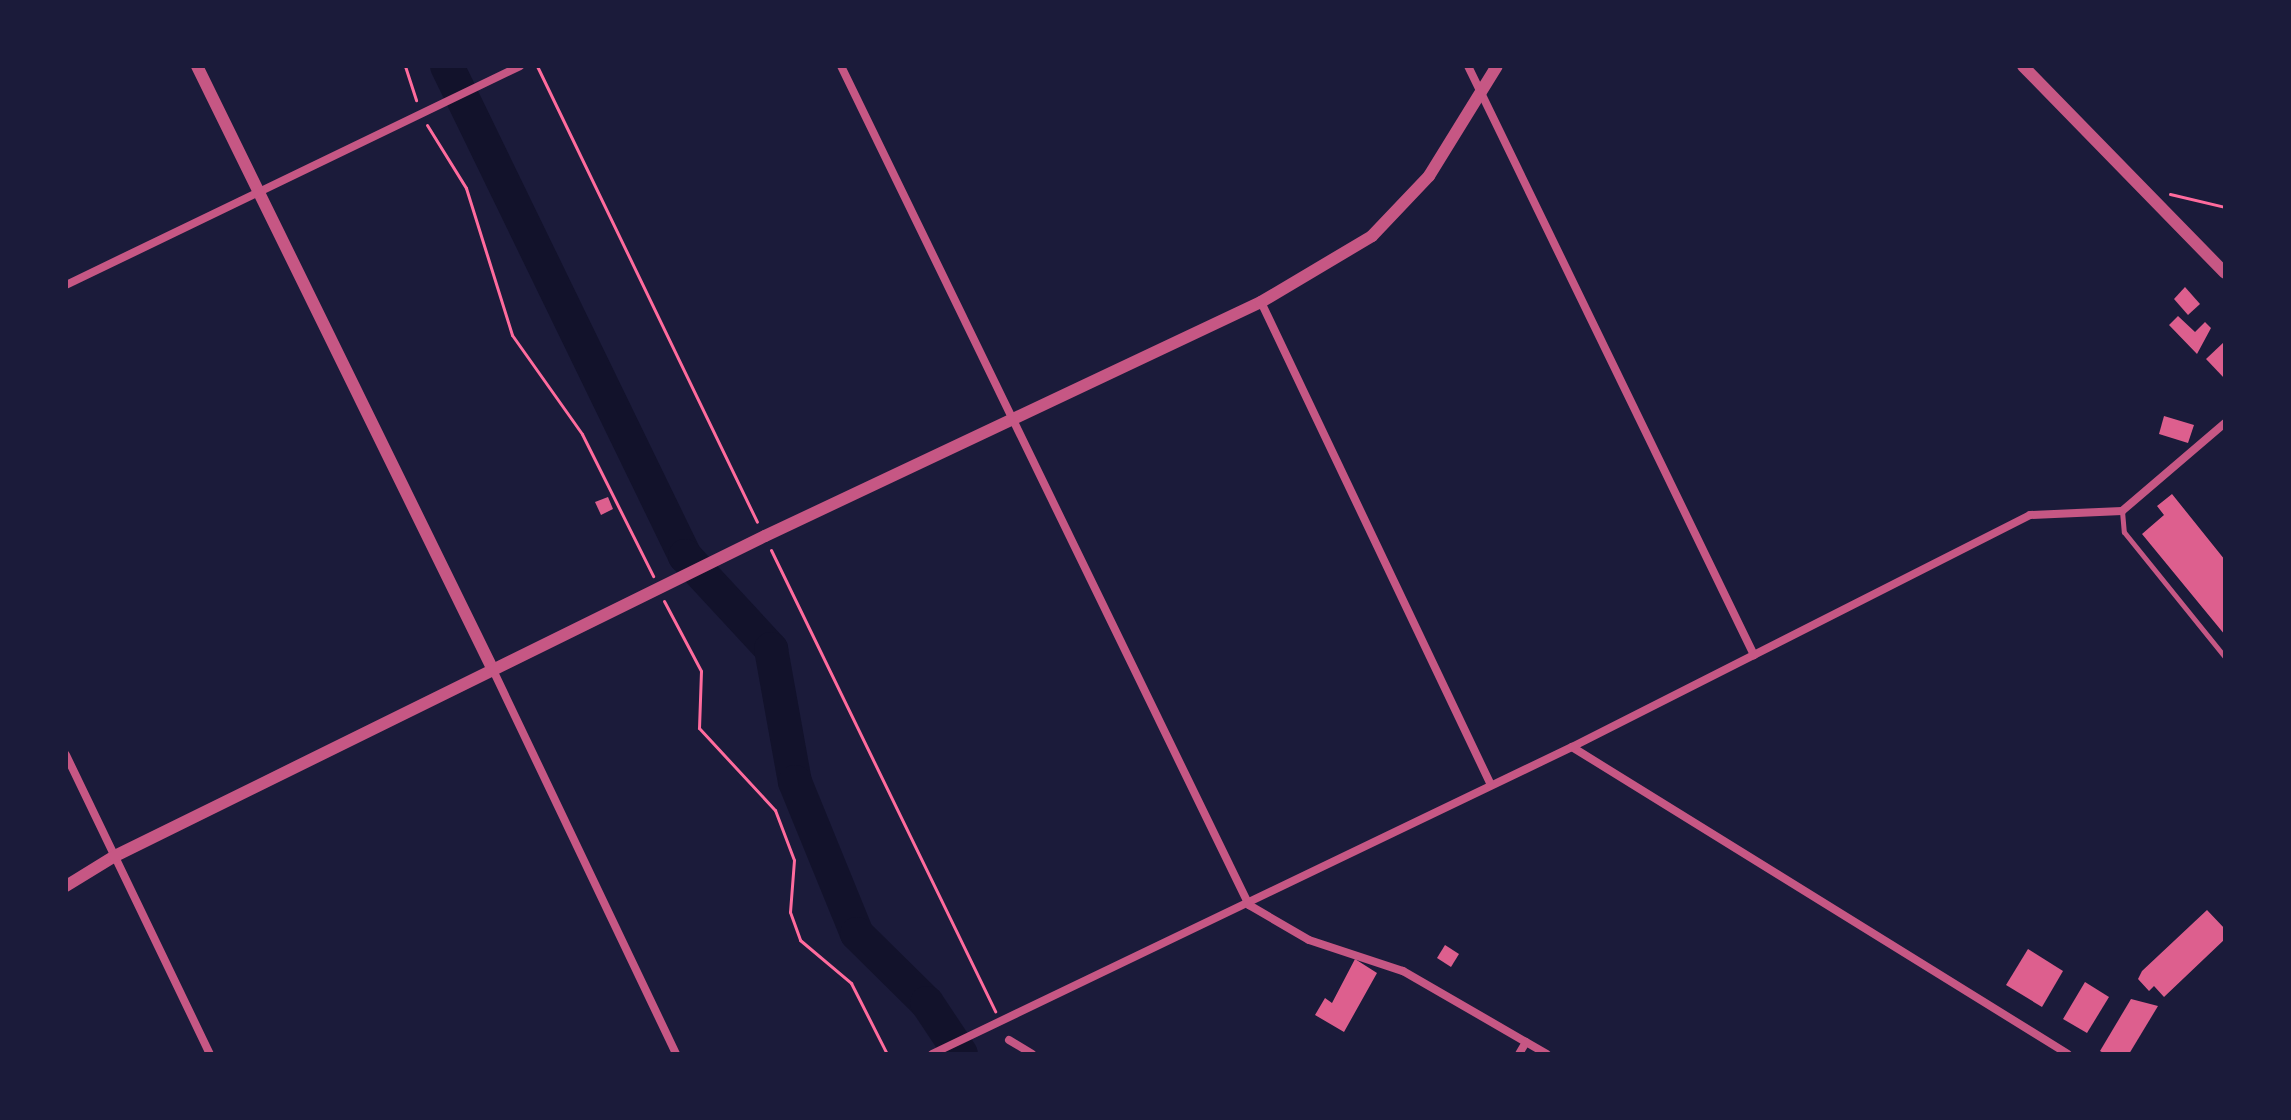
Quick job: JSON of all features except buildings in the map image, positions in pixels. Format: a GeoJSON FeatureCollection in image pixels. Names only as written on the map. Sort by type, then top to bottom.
{"type":"FeatureCollection","features":[{"type":"Feature","properties":{"kind":"street"},"geometry":{"type":"LineString","coordinates":[[197,66],[493,670],[676,1054]]}},
{"type":"Feature","properties":{"kind":"street"},"geometry":{"type":"LineString","coordinates":[[66,285],[520,66]]}},
{"type":"Feature","properties":{"kind":"street"},"geometry":{"type":"LineString","coordinates":[[841,66],[1249,905],[1309,940],[1403,971],[1547,1054]]}},
{"type":"Feature","properties":{"kind":"street"},"geometry":{"type":"LineString","coordinates":[[1468,66],[1754,655]]}},
{"type":"Feature","properties":{"kind":"street"},"geometry":{"type":"LineString","coordinates":[[66,886],[115,856],[493,670],[659,593],[765,536],[1261,302],[1372,236],[1429,176],[1483,97],[1497,66]]}},
{"type":"Feature","properties":{"kind":"street"},"geometry":{"type":"LineString","coordinates":[[2023,66],[2225,273]]}},
{"type":"Feature","properties":{"kind":"street"},"geometry":{"type":"LineString","coordinates":[[1261,302],[1491,785]]}},
{"type":"Feature","properties":{"kind":"street"},"geometry":{"type":"LineString","coordinates":[[932,1054],[1249,905],[1572,747],[2030,515],[2122,511],[2225,423]]}},
{"type":"Feature","properties":{"kind":"street"},"geometry":{"type":"LineString","coordinates":[[1572,747],[2068,1054]]}},
{"type":"Feature","properties":{"kind":"street"},"geometry":{"type":"LineString","coordinates":[[66,755],[210,1054]]}},
{"type":"Feature","properties":{"kind":"street"},"geometry":{"type":"LineString","coordinates":[[1009,1040],[1032,1054]]}},
{"type":"Feature","properties":{"kind":"street"},"geometry":{"type":"LineString","coordinates":[[1519,1054],[1526,1042]]}},
{"type":"Feature","properties":{"kind":"lane"},"geometry":{"type":"LineString","coordinates":[[2122,511],[2124,532],[2225,657]]}},
{"type":"Feature","properties":{"kind":"path"},"geometry":{"type":"LineString","coordinates":[[405,66],[420,114],[466,188],[512,335],[582,434],[634,527],[659,593],[701,671],[699,728],[775,810],[794,860],[790,912],[800,940],[851,983],[887,1054]]}},
{"type":"Feature","properties":{"kind":"path"},"geometry":{"type":"LineString","coordinates":[[537,66],[1001,1021]]}},
{"type":"Feature","properties":{"kind":"path"},"geometry":{"type":"LineString","coordinates":[[2141,187],[2225,207]]}},
{"type":"Feature","properties":{"kind":"waterway"},"geometry":{"type":"LineString","coordinates":[[447,66],[685,556],[771,649],[795,782],[857,934],[927,1003],[961,1054]]}}]}
